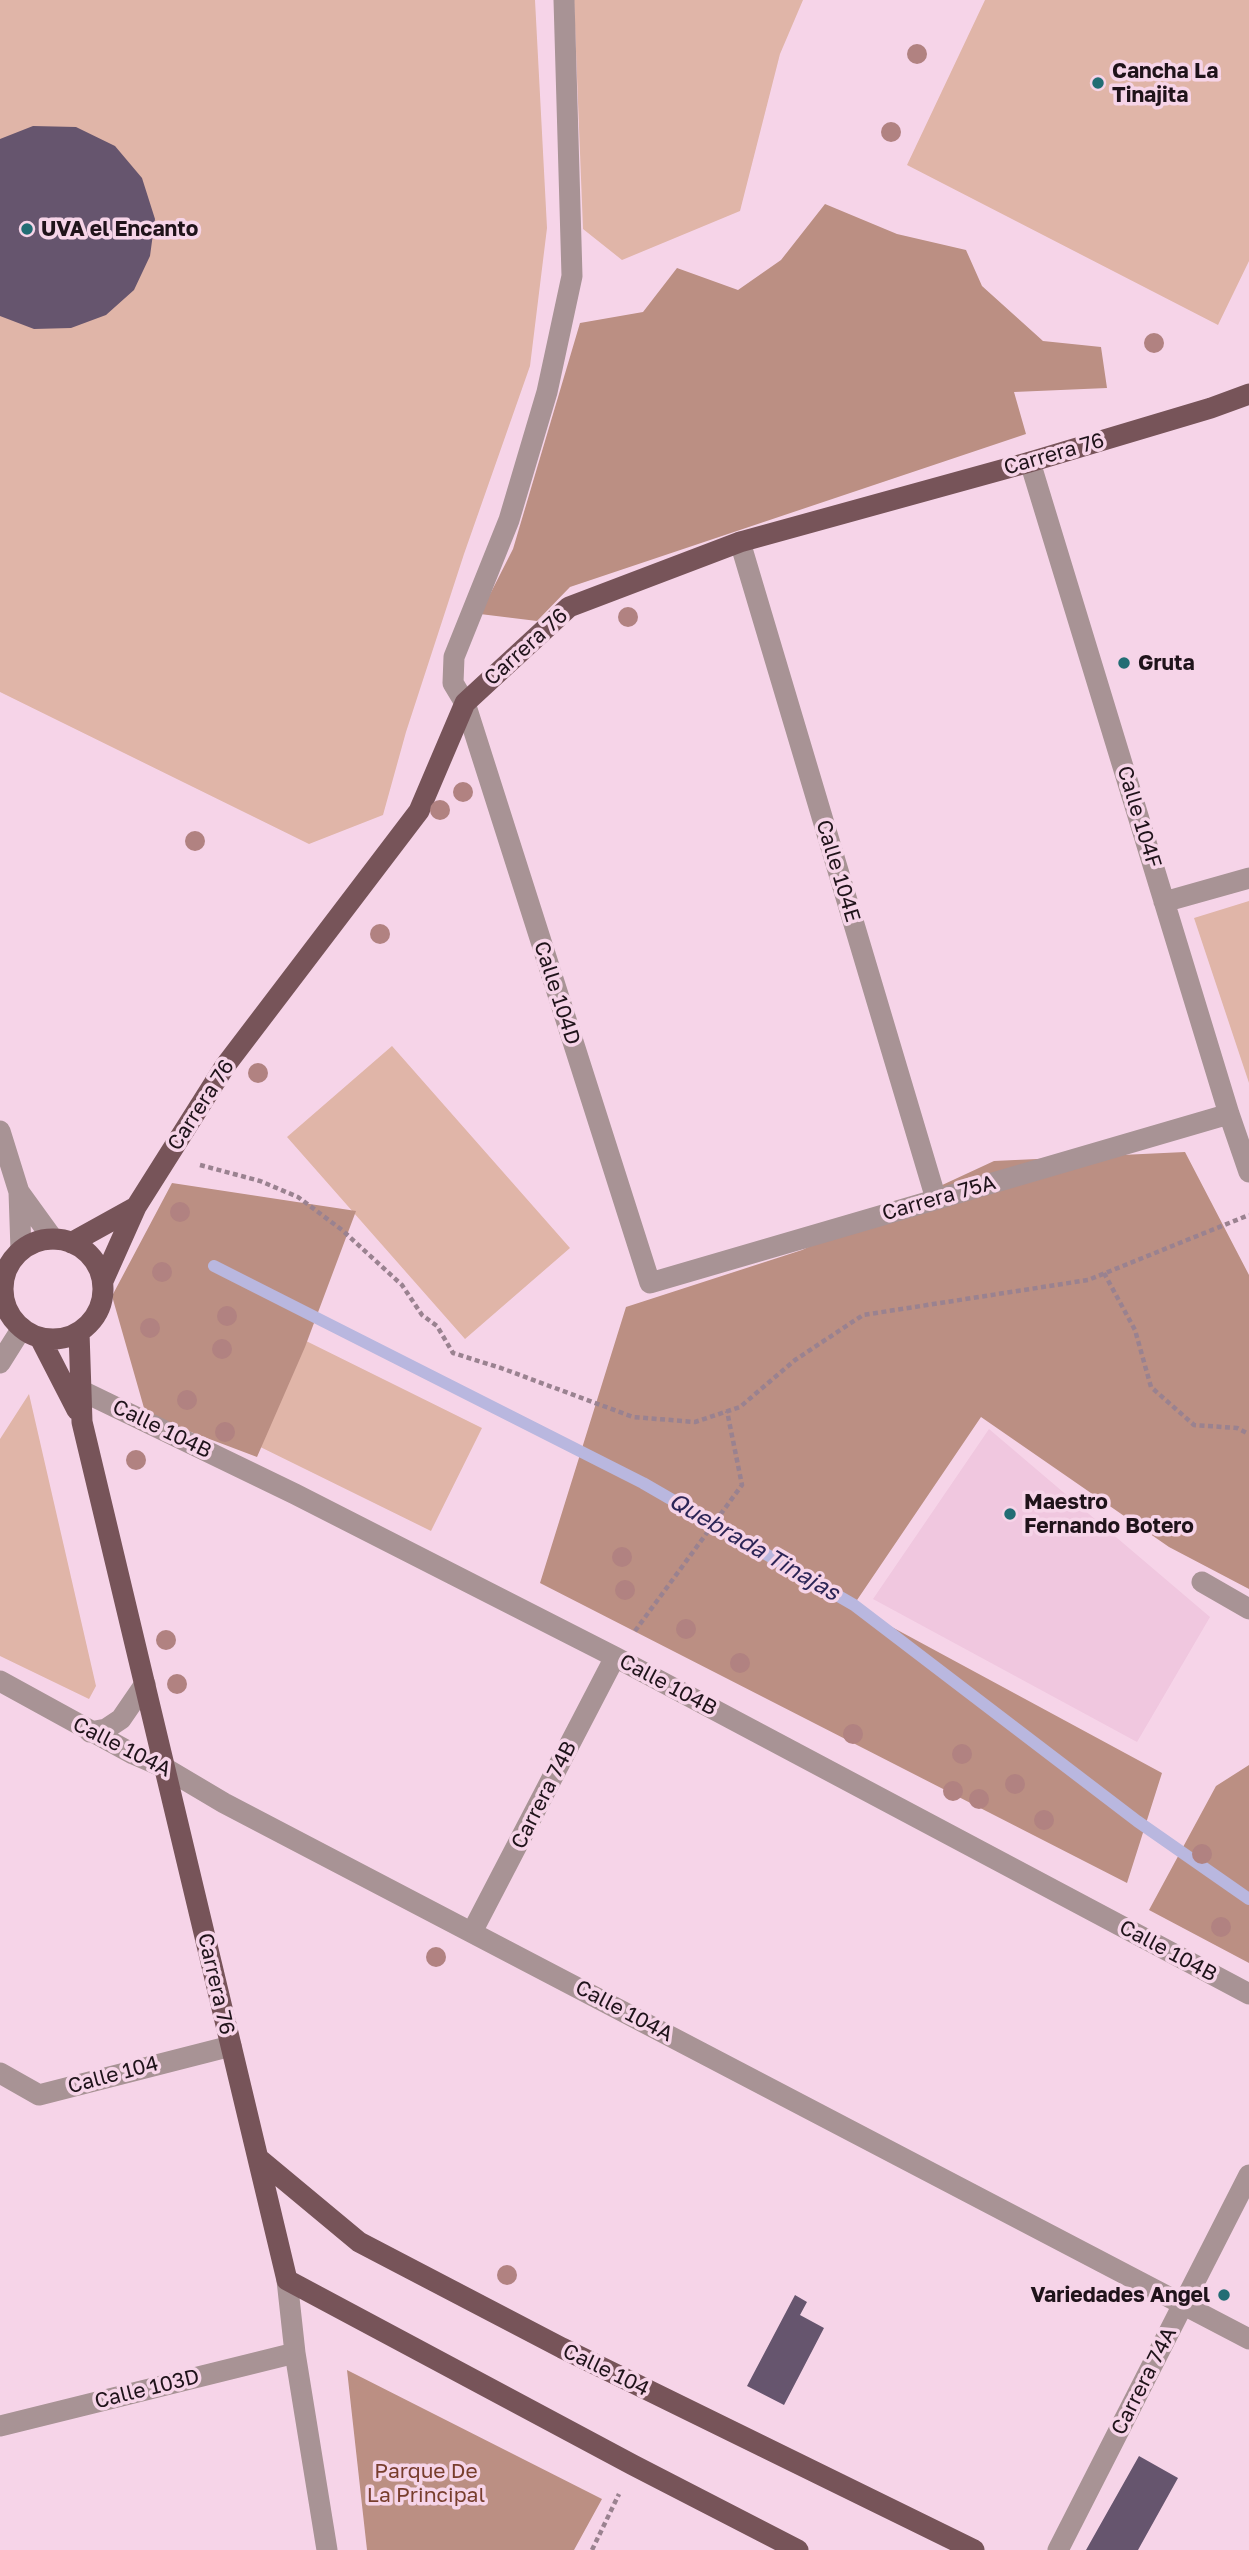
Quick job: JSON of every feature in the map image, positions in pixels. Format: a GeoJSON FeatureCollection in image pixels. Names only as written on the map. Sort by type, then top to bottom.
{"type":"FeatureCollection","features":[{"type":"Feature","properties":{"kind":"main road","name":"Carrera 76"},"geometry":{"type":"LineString","coordinates":[[103,1281],[136,1207],[225,1066],[419,811],[465,703],[569,607],[740,542],[1030,462],[1211,408],[1249,394]]}},
{"type":"Feature","properties":{"kind":"main road","name":"Carrera 76"},"geometry":{"type":"LineString","coordinates":[[62,1241],[136,1207]]}},
{"type":"Feature","properties":{"kind":"main road"},"geometry":{"type":"LineString","coordinates":[[42,1240],[62,1241],[82,1248],[92,1258],[103,1281],[99,1310],[79,1332],[67,1338],[31,1333],[14,1321],[4,1303],[2,1292],[3,1271],[21,1250],[42,1240]]}},
{"type":"Feature","properties":{"kind":"main road","name":"Carrera 76"},"geometry":{"type":"LineString","coordinates":[[79,1332],[82,1422],[287,2280]]}},
{"type":"Feature","properties":{"kind":"main road","name":"Carrera 76"},"geometry":{"type":"LineString","coordinates":[[31,1333],[82,1422]]}},
{"type":"Feature","properties":{"kind":"main road","name":"Calle 104"},"geometry":{"type":"LineString","coordinates":[[258,2158],[359,2242],[562,2348],[974,2550]]}},
{"type":"Feature","properties":{"kind":"main road"},"geometry":{"type":"LineString","coordinates":[[287,2280],[798,2550]]}},
{"type":"Feature","properties":{"kind":"street","name":"Calle 104D"},"geometry":{"type":"LineString","coordinates":[[564,0],[572,276],[547,393],[509,520],[454,657],[453,683],[465,703],[650,1283]]}},
{"type":"Feature","properties":{"kind":"street","name":"Calle 104F"},"geometry":{"type":"LineString","coordinates":[[1030,462],[1249,1172]]}},
{"type":"Feature","properties":{"kind":"street","name":"Calle 104E"},"geometry":{"type":"LineString","coordinates":[[740,542],[936,1199]]}},
{"type":"Feature","properties":{"kind":"street"},"geometry":{"type":"LineString","coordinates":[[1164,902],[1249,878]]}},
{"type":"Feature","properties":{"kind":"street","name":"Carrera 75A"},"geometry":{"type":"LineString","coordinates":[[650,1283],[1229,1114]]}},
{"type":"Feature","properties":{"kind":"street"},"geometry":{"type":"LineString","coordinates":[[0,1131],[19,1192],[21,1250]]}},
{"type":"Feature","properties":{"kind":"street"},"geometry":{"type":"LineString","coordinates":[[19,1192],[62,1241]]}},
{"type":"Feature","properties":{"kind":"street"},"geometry":{"type":"LineString","coordinates":[[0,1363],[31,1333]]}},
{"type":"Feature","properties":{"kind":"street","name":"Calle 104B"},"geometry":{"type":"LineString","coordinates":[[80,1390],[295,1494],[615,1657],[1249,1994]]}},
{"type":"Feature","properties":{"kind":"street"},"geometry":{"type":"LineString","coordinates":[[1202,1582],[1249,1609]]}},
{"type":"Feature","properties":{"kind":"street","name":"Carrera 74B"},"geometry":{"type":"LineString","coordinates":[[472,1932],[615,1657]]}},
{"type":"Feature","properties":{"kind":"street","name":"Calle 104A"},"geometry":{"type":"LineString","coordinates":[[0,1681],[90,1731],[165,1768],[224,1803],[1249,2339]]}},
{"type":"Feature","properties":{"kind":"street"},"geometry":{"type":"LineString","coordinates":[[90,1731],[106,1729],[121,1719],[145,1684]]}},
{"type":"Feature","properties":{"kind":"street","name":"Calle 104"},"geometry":{"type":"LineString","coordinates":[[0,2073],[39,2095],[231,2046]]}},
{"type":"Feature","properties":{"kind":"street","name":"Carrera 74A"},"geometry":{"type":"LineString","coordinates":[[1058,2550],[1249,2175]]}},
{"type":"Feature","properties":{"kind":"street","name":"Carrera 76"},"geometry":{"type":"LineString","coordinates":[[287,2280],[295,2353],[327,2550]]}},
{"type":"Feature","properties":{"kind":"street","name":"Calle 103D"},"geometry":{"type":"LineString","coordinates":[[0,2426],[295,2353]]}},
{"type":"Feature","properties":{"kind":"path"},"geometry":{"type":"LineString","coordinates":[[1104,1273],[1135,1330],[1151,1388],[1194,1425],[1237,1428],[1249,1434]]}},
{"type":"Feature","properties":{"kind":"path"},"geometry":{"type":"LineString","coordinates":[[615,1657],[742,1485],[727,1411]]}},
{"type":"Feature","properties":{"kind":"path"},"geometry":{"type":"LineString","coordinates":[[592,2550],[633,2465]]}},
{"type":"Feature","properties":{"kind":"shaded area"},"geometry":{"type":"Polygon","coordinates":[[[0,0],[535,0],[547,228],[530,366],[464,554],[406,732],[383,815],[309,844],[0,692],[0,0]]]}},
{"type":"Feature","properties":{"kind":"shaded area"},"geometry":{"type":"Polygon","coordinates":[[[574,0],[803,0],[780,54],[740,211],[622,260],[583,229],[574,0]]]}},
{"type":"Feature","properties":{"kind":"shaded area","name":"Cancha La Tinajita"},"geometry":{"type":"Polygon","coordinates":[[[985,0],[1249,0],[1249,261],[1218,325],[907,165],[985,0]]]}},
{"type":"Feature","properties":{"kind":"shaded area"},"geometry":{"type":"Polygon","coordinates":[[[1249,901],[1249,1083],[1194,918],[1249,901]]]}},
{"type":"Feature","properties":{"kind":"shaded area"},"geometry":{"type":"Polygon","coordinates":[[[392,1046],[570,1248],[465,1339],[287,1137],[392,1046]]]}},
{"type":"Feature","properties":{"kind":"shaded area"},"geometry":{"type":"Polygon","coordinates":[[[292,1334],[482,1428],[431,1531],[240,1437],[292,1334]]]}},
{"type":"Feature","properties":{"kind":"shaded area"},"geometry":{"type":"Polygon","coordinates":[[[29,1394],[96,1686],[89,1699],[0,1656],[0,1439],[29,1394]]]}},
{"type":"Feature","properties":{"kind":"shaded area","name":"Maestro Fernando Botero"},"geometry":{"type":"Polygon","coordinates":[[[989,1429],[1210,1617],[1137,1742],[873,1599],[989,1429]]]}},
{"type":"Feature","properties":{"kind":"green space"},"geometry":{"type":"Polygon","coordinates":[[[825,204],[897,234],[966,250],[982,286],[1043,341],[1101,347],[1107,388],[1014,392],[1026,434],[570,587],[537,621],[480,614],[513,549],[580,323],[643,312],[677,268],[738,290],[781,260],[825,204]]]}},
{"type":"Feature","properties":{"kind":"green space"},"geometry":{"type":"Polygon","coordinates":[[[1185,1152],[1249,1275],[1249,1589],[1169,1547],[981,1417],[853,1606],[1162,1773],[1127,1883],[540,1583],[626,1307],[802,1250],[994,1161],[1185,1152]]]}},
{"type":"Feature","properties":{"kind":"green space"},"geometry":{"type":"Polygon","coordinates":[[[172,1183],[356,1211],[305,1347],[257,1457],[146,1415],[112,1296],[172,1183]]]}},
{"type":"Feature","properties":{"kind":"green space"},"geometry":{"type":"Polygon","coordinates":[[[1249,1765],[1249,1963],[1149,1910],[1216,1786],[1249,1765]]]}},
{"type":"Feature","properties":{"kind":"green space","name":"Parque De La Principal"},"geometry":{"type":"Polygon","coordinates":[[[347,2370],[602,2499],[574,2550],[367,2550],[347,2370]]]}},
{"type":"Feature","properties":{"kind":"building"},"geometry":{"type":"Polygon","coordinates":[[[33,126],[76,127],[115,146],[142,178],[155,219],[150,256],[134,290],[106,315],[71,328],[34,329],[0,316],[0,139],[33,126]]]}},
{"type":"Feature","properties":{"kind":"building"},"geometry":{"type":"Polygon","coordinates":[[[795,2295],[807,2302],[800,2315],[824,2328],[784,2405],[747,2386],[795,2295]]]}},
{"type":"Feature","properties":{"kind":"building"},"geometry":{"type":"Polygon","coordinates":[[[1139,2456],[1178,2478],[1138,2550],[1086,2550],[1139,2456]]]}},
{"type":"Feature","properties":{"kind":"waterway","name":"Quebrada Tinajas"},"geometry":{"type":"LineString","coordinates":[[214,1266],[643,1483],[854,1605],[1137,1821],[1249,1899]]}},
{"type":"Feature","properties":{"kind":"place","name":"Cancha La Tinajita"},"geometry":{"type":"Point","coordinates":[1098,83]}},
{"type":"Feature","properties":{"kind":"place","name":"UVA el Encanto"},"geometry":{"type":"Point","coordinates":[27,229]}},
{"type":"Feature","properties":{"kind":"place","name":"Gruta"},"geometry":{"type":"Point","coordinates":[1124,663]}},
{"type":"Feature","properties":{"kind":"place","name":"Maestro Fernando Botero"},"geometry":{"type":"Point","coordinates":[1010,1514]}},
{"type":"Feature","properties":{"kind":"place","name":"Variedades Angel"},"geometry":{"type":"Point","coordinates":[1224,2295]}}]}
